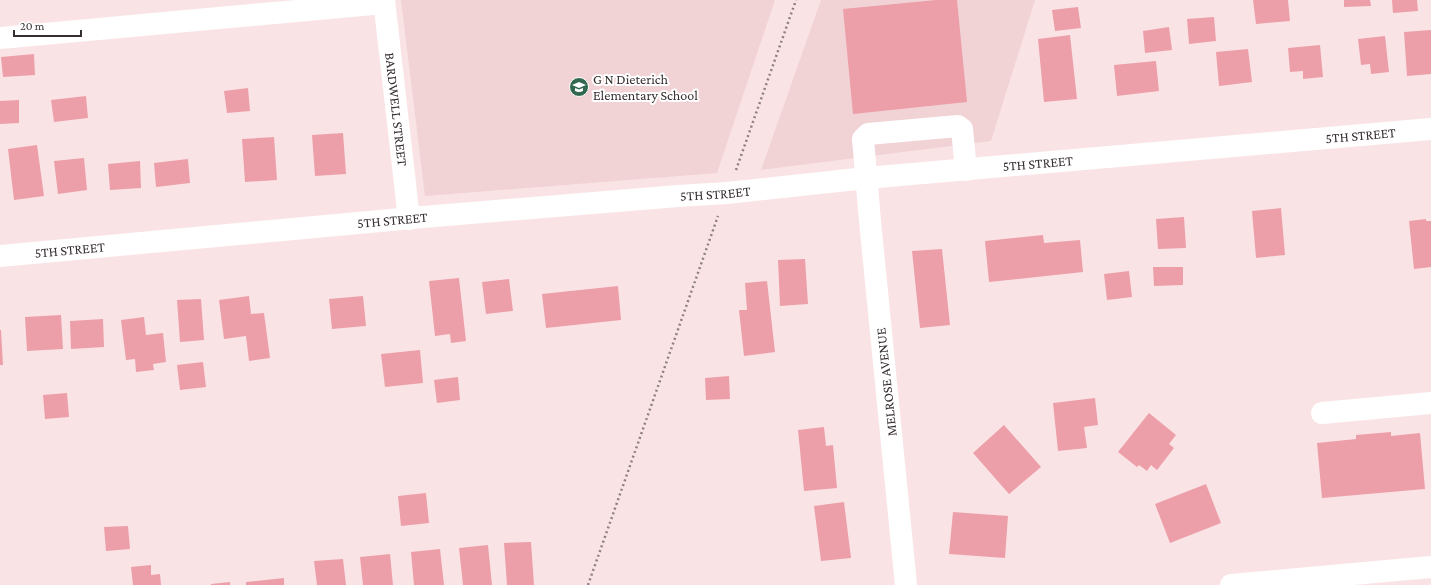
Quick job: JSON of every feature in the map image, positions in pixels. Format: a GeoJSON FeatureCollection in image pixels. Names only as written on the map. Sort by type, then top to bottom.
{"type":"FeatureCollection","features":[{"type":"Feature","properties":{"kind":"street"},"geometry":{"type":"LineString","coordinates":[[0,38],[384,1]]}},
{"type":"Feature","properties":{"kind":"street","name":"BARDWELL STREET"},"geometry":{"type":"LineString","coordinates":[[384,1],[409,219]]}},
{"type":"Feature","properties":{"kind":"street","name":"MELROSE AVENUE"},"geometry":{"type":"LineString","coordinates":[[906,585],[863,139],[868,134],[958,126],[962,129],[966,170]]}},
{"type":"Feature","properties":{"kind":"street","name":"5TH STREET"},"geometry":{"type":"LineString","coordinates":[[0,256],[409,219],[727,193],[866,178],[1431,129]]}},
{"type":"Feature","properties":{"kind":"street"},"geometry":{"type":"LineString","coordinates":[[1322,413],[1431,403]]}},
{"type":"Feature","properties":{"kind":"street"},"geometry":{"type":"LineString","coordinates":[[1231,585],[1431,567]]}},
{"type":"Feature","properties":{"kind":"path"},"geometry":{"type":"LineString","coordinates":[[736,171],[796,0]]}},
{"type":"Feature","properties":{"kind":"path"},"geometry":{"type":"LineString","coordinates":[[588,585],[717,218]]}},
{"type":"Feature","properties":{"kind":"shaded area","name":"G N Dieterich Elementary School"},"geometry":{"type":"Polygon","coordinates":[[[401,0],[775,0],[717,173],[425,196],[401,0]]]}},
{"type":"Feature","properties":{"kind":"shaded area"},"geometry":{"type":"Polygon","coordinates":[[[821,0],[1035,0],[991,141],[761,170],[821,0]]]}},
{"type":"Feature","properties":{"kind":"building"},"geometry":{"type":"Polygon","coordinates":[[[936,0],[957,0],[967,102],[853,114],[843,9],[936,0]]]}},
{"type":"Feature","properties":{"kind":"building"},"geometry":{"type":"Polygon","coordinates":[[[1253,0],[1288,0],[1290,21],[1256,24],[1253,0]]]}},
{"type":"Feature","properties":{"kind":"building"},"geometry":{"type":"Polygon","coordinates":[[[1344,0],[1370,0],[1371,6],[1344,7],[1344,0]]]}},
{"type":"Feature","properties":{"kind":"building"},"geometry":{"type":"Polygon","coordinates":[[[1392,0],[1417,0],[1418,11],[1393,13],[1392,0]]]}},
{"type":"Feature","properties":{"kind":"building"},"geometry":{"type":"Polygon","coordinates":[[[1078,7],[1081,28],[1055,31],[1052,10],[1078,7]]]}},
{"type":"Feature","properties":{"kind":"building"},"geometry":{"type":"Polygon","coordinates":[[[1214,17],[1216,41],[1189,44],[1187,19],[1214,17]]]}},
{"type":"Feature","properties":{"kind":"building"},"geometry":{"type":"Polygon","coordinates":[[[1169,27],[1172,50],[1145,53],[1143,31],[1169,27]]]}},
{"type":"Feature","properties":{"kind":"building"},"geometry":{"type":"Polygon","coordinates":[[[1431,30],[1431,74],[1407,76],[1404,32],[1431,30]]]}},
{"type":"Feature","properties":{"kind":"building"},"geometry":{"type":"Polygon","coordinates":[[[1070,35],[1077,99],[1044,102],[1038,39],[1070,35]]]}},
{"type":"Feature","properties":{"kind":"building"},"geometry":{"type":"Polygon","coordinates":[[[1385,36],[1389,72],[1371,74],[1370,64],[1361,65],[1358,39],[1385,36]]]}},
{"type":"Feature","properties":{"kind":"building"},"geometry":{"type":"Polygon","coordinates":[[[1320,45],[1323,77],[1303,79],[1303,71],[1290,72],[1288,48],[1320,45]]]}},
{"type":"Feature","properties":{"kind":"building"},"geometry":{"type":"Polygon","coordinates":[[[1248,49],[1252,82],[1219,86],[1216,52],[1248,49]]]}},
{"type":"Feature","properties":{"kind":"building"},"geometry":{"type":"Polygon","coordinates":[[[34,54],[35,75],[3,77],[1,57],[34,54]]]}},
{"type":"Feature","properties":{"kind":"building"},"geometry":{"type":"Polygon","coordinates":[[[1156,61],[1159,91],[1117,96],[1114,65],[1156,61]]]}},
{"type":"Feature","properties":{"kind":"building"},"geometry":{"type":"Polygon","coordinates":[[[248,88],[250,111],[227,113],[224,91],[248,88]]]}},
{"type":"Feature","properties":{"kind":"building"},"geometry":{"type":"Polygon","coordinates":[[[86,96],[88,118],[54,122],[51,100],[86,96]]]}},
{"type":"Feature","properties":{"kind":"building"},"geometry":{"type":"Polygon","coordinates":[[[19,100],[19,123],[0,124],[0,101],[19,100]]]}},
{"type":"Feature","properties":{"kind":"building"},"geometry":{"type":"Polygon","coordinates":[[[343,133],[346,174],[315,176],[312,135],[343,133]]]}},
{"type":"Feature","properties":{"kind":"building"},"geometry":{"type":"Polygon","coordinates":[[[274,137],[277,180],[245,182],[242,139],[274,137]]]}},
{"type":"Feature","properties":{"kind":"building"},"geometry":{"type":"Polygon","coordinates":[[[37,145],[44,196],[14,200],[8,149],[37,145]]]}},
{"type":"Feature","properties":{"kind":"building"},"geometry":{"type":"Polygon","coordinates":[[[84,158],[87,190],[58,194],[54,161],[84,158]]]}},
{"type":"Feature","properties":{"kind":"building"},"geometry":{"type":"Polygon","coordinates":[[[188,159],[190,183],[156,187],[154,163],[188,159]]]}},
{"type":"Feature","properties":{"kind":"building"},"geometry":{"type":"Polygon","coordinates":[[[140,161],[141,188],[110,190],[108,164],[140,161]]]}},
{"type":"Feature","properties":{"kind":"building"},"geometry":{"type":"Polygon","coordinates":[[[1281,208],[1285,255],[1256,258],[1252,211],[1281,208]]]}},
{"type":"Feature","properties":{"kind":"building"},"geometry":{"type":"Polygon","coordinates":[[[1184,217],[1186,248],[1158,249],[1156,219],[1184,217]]]}},
{"type":"Feature","properties":{"kind":"building"},"geometry":{"type":"Polygon","coordinates":[[[1426,219],[1426,221],[1431,221],[1431,267],[1414,269],[1409,221],[1426,219]]]}},
{"type":"Feature","properties":{"kind":"building"},"geometry":{"type":"Polygon","coordinates":[[[1043,235],[1044,243],[1080,240],[1083,272],[989,282],[985,241],[1043,235]]]}},
{"type":"Feature","properties":{"kind":"building"},"geometry":{"type":"Polygon","coordinates":[[[942,249],[950,325],[920,328],[912,251],[942,249]]]}},
{"type":"Feature","properties":{"kind":"building"},"geometry":{"type":"Polygon","coordinates":[[[805,259],[808,304],[780,306],[778,260],[805,259]]]}},
{"type":"Feature","properties":{"kind":"building"},"geometry":{"type":"Polygon","coordinates":[[[1153,267],[1183,267],[1183,285],[1154,286],[1153,267]]]}},
{"type":"Feature","properties":{"kind":"building"},"geometry":{"type":"Polygon","coordinates":[[[1129,271],[1132,297],[1107,300],[1104,274],[1129,271]]]}},
{"type":"Feature","properties":{"kind":"building"},"geometry":{"type":"Polygon","coordinates":[[[459,278],[466,341],[451,343],[450,334],[435,336],[429,281],[459,278]]]}},
{"type":"Feature","properties":{"kind":"building"},"geometry":{"type":"Polygon","coordinates":[[[509,279],[513,311],[486,314],[482,282],[509,279]]]}},
{"type":"Feature","properties":{"kind":"building"},"geometry":{"type":"Polygon","coordinates":[[[767,281],[775,352],[744,356],[739,310],[747,310],[745,283],[767,281]]]}},
{"type":"Feature","properties":{"kind":"building"},"geometry":{"type":"Polygon","coordinates":[[[618,286],[621,320],[546,328],[542,294],[618,286]]]}},
{"type":"Feature","properties":{"kind":"building"},"geometry":{"type":"Polygon","coordinates":[[[249,296],[251,314],[264,313],[270,358],[249,361],[246,336],[224,339],[219,300],[249,296]]]}},
{"type":"Feature","properties":{"kind":"building"},"geometry":{"type":"Polygon","coordinates":[[[363,296],[366,326],[332,329],[329,299],[363,296]]]}},
{"type":"Feature","properties":{"kind":"building"},"geometry":{"type":"Polygon","coordinates":[[[201,299],[204,340],[180,342],[177,300],[201,299]]]}},
{"type":"Feature","properties":{"kind":"building"},"geometry":{"type":"Polygon","coordinates":[[[61,315],[63,349],[27,351],[25,317],[61,315]]]}},
{"type":"Feature","properties":{"kind":"building"},"geometry":{"type":"Polygon","coordinates":[[[144,317],[146,335],[163,333],[166,362],[153,364],[154,370],[136,372],[135,359],[126,360],[121,320],[144,317]]]}},
{"type":"Feature","properties":{"kind":"building"},"geometry":{"type":"Polygon","coordinates":[[[103,319],[104,347],[71,349],[70,321],[103,319]]]}},
{"type":"Feature","properties":{"kind":"building"},"geometry":{"type":"Polygon","coordinates":[[[1,330],[3,365],[0,365],[1,330]]]}},
{"type":"Feature","properties":{"kind":"building"},"geometry":{"type":"Polygon","coordinates":[[[420,350],[423,383],[385,387],[381,354],[420,350]]]}},
{"type":"Feature","properties":{"kind":"building"},"geometry":{"type":"Polygon","coordinates":[[[203,362],[206,387],[180,390],[177,365],[203,362]]]}},
{"type":"Feature","properties":{"kind":"building"},"geometry":{"type":"Polygon","coordinates":[[[729,376],[730,399],[706,400],[705,378],[729,376]]]}},
{"type":"Feature","properties":{"kind":"building"},"geometry":{"type":"Polygon","coordinates":[[[458,377],[460,400],[437,403],[434,380],[458,377]]]}},
{"type":"Feature","properties":{"kind":"building"},"geometry":{"type":"Polygon","coordinates":[[[67,393],[69,417],[45,419],[43,395],[67,393]]]}},
{"type":"Feature","properties":{"kind":"building"},"geometry":{"type":"Polygon","coordinates":[[[1095,398],[1098,425],[1084,427],[1087,448],[1058,451],[1053,403],[1095,398]]]}},
{"type":"Feature","properties":{"kind":"building"},"geometry":{"type":"Polygon","coordinates":[[[1149,413],[1176,435],[1169,444],[1174,448],[1157,470],[1151,465],[1147,471],[1139,465],[1137,467],[1118,452],[1149,413]]]}},
{"type":"Feature","properties":{"kind":"building"},"geometry":{"type":"Polygon","coordinates":[[[1004,425],[1041,467],[1009,494],[973,453],[1004,425]]]}},
{"type":"Feature","properties":{"kind":"building"},"geometry":{"type":"Polygon","coordinates":[[[824,427],[826,446],[833,445],[837,488],[804,491],[798,430],[824,427]]]}},
{"type":"Feature","properties":{"kind":"building"},"geometry":{"type":"Polygon","coordinates":[[[1391,432],[1391,436],[1420,433],[1425,489],[1322,498],[1317,443],[1356,439],[1356,435],[1391,432]]]}},
{"type":"Feature","properties":{"kind":"building"},"geometry":{"type":"Polygon","coordinates":[[[1206,484],[1221,523],[1170,543],[1155,504],[1206,484]]]}},
{"type":"Feature","properties":{"kind":"building"},"geometry":{"type":"Polygon","coordinates":[[[426,493],[429,523],[401,526],[398,496],[426,493]]]}},
{"type":"Feature","properties":{"kind":"building"},"geometry":{"type":"Polygon","coordinates":[[[844,502],[851,558],[821,561],[814,506],[844,502]]]}},
{"type":"Feature","properties":{"kind":"building"},"geometry":{"type":"Polygon","coordinates":[[[953,512],[1008,516],[1005,558],[949,554],[953,512]]]}},
{"type":"Feature","properties":{"kind":"building"},"geometry":{"type":"Polygon","coordinates":[[[128,526],[130,549],[106,551],[104,527],[128,526]]]}},
{"type":"Feature","properties":{"kind":"building"},"geometry":{"type":"Polygon","coordinates":[[[531,542],[534,585],[507,585],[504,543],[531,542]]]}},
{"type":"Feature","properties":{"kind":"building"},"geometry":{"type":"Polygon","coordinates":[[[488,545],[492,585],[463,585],[459,548],[488,545]]]}},
{"type":"Feature","properties":{"kind":"building"},"geometry":{"type":"Polygon","coordinates":[[[440,549],[444,585],[414,585],[411,552],[440,549]]]}},
{"type":"Feature","properties":{"kind":"building"},"geometry":{"type":"Polygon","coordinates":[[[390,554],[393,585],[363,585],[360,557],[390,554]]]}},
{"type":"Feature","properties":{"kind":"building"},"geometry":{"type":"Polygon","coordinates":[[[343,559],[346,585],[317,585],[314,561],[343,559]]]}},
{"type":"Feature","properties":{"kind":"building"},"geometry":{"type":"Polygon","coordinates":[[[151,565],[151,575],[160,574],[161,585],[133,585],[131,567],[151,565]]]}},
{"type":"Feature","properties":{"kind":"building"},"geometry":{"type":"Polygon","coordinates":[[[284,578],[284,585],[246,585],[246,582],[284,578]]]}},
{"type":"Feature","properties":{"kind":"building"},"geometry":{"type":"Polygon","coordinates":[[[230,582],[230,585],[211,585],[211,584],[230,582]]]}},
{"type":"Feature","properties":{"kind":"place","name":"G N Dieterich Elementary School"},"geometry":{"type":"Point","coordinates":[579,87]}}]}
